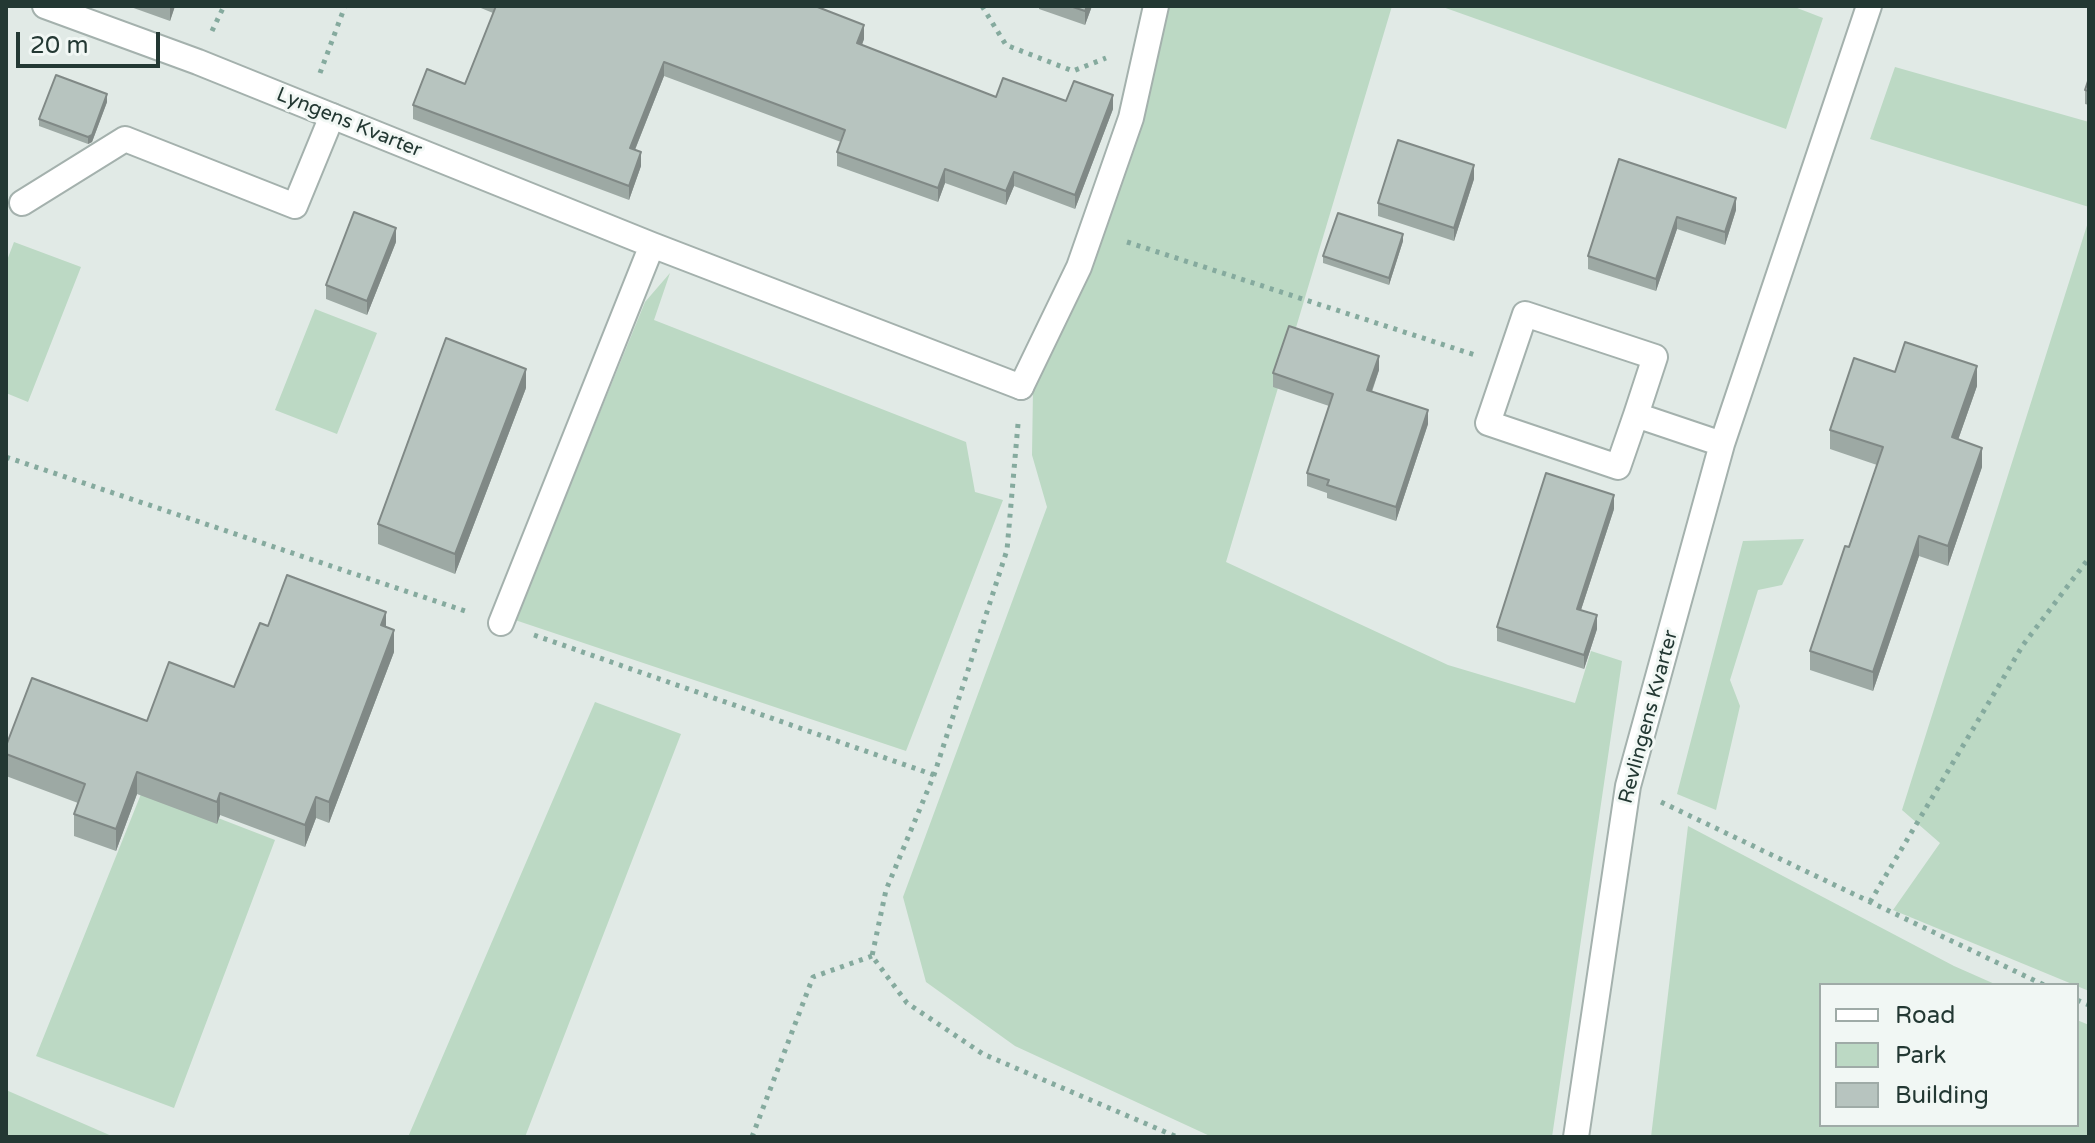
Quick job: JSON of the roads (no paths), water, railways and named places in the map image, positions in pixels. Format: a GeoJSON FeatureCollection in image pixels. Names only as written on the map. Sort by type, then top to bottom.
{"type":"FeatureCollection","features":[{"type":"Feature","properties":{"kind":"street","name":"Lyngens Kvarter"},"geometry":{"type":"LineString","coordinates":[[45,6],[1021,387],[1079,267],[1131,118],[1156,6]]}},
{"type":"Feature","properties":{"kind":"street","name":"Revlingens Kvarter"},"geometry":{"type":"LineString","coordinates":[[1576,1137],[1628,786],[1722,444],[1869,6]]}},
{"type":"Feature","properties":{"kind":"street"},"geometry":{"type":"LineString","coordinates":[[22,203],[125,139],[295,206],[332,116]]}},
{"type":"Feature","properties":{"kind":"street"},"geometry":{"type":"LineString","coordinates":[[501,623],[652,245]]}},
{"type":"Feature","properties":{"kind":"street"},"geometry":{"type":"LineString","coordinates":[[1525,314],[1655,357],[1636,415],[1618,467],[1488,423],[1525,314]]}},
{"type":"Feature","properties":{"kind":"street"},"geometry":{"type":"LineString","coordinates":[[1636,415],[1722,444]]}}]}
